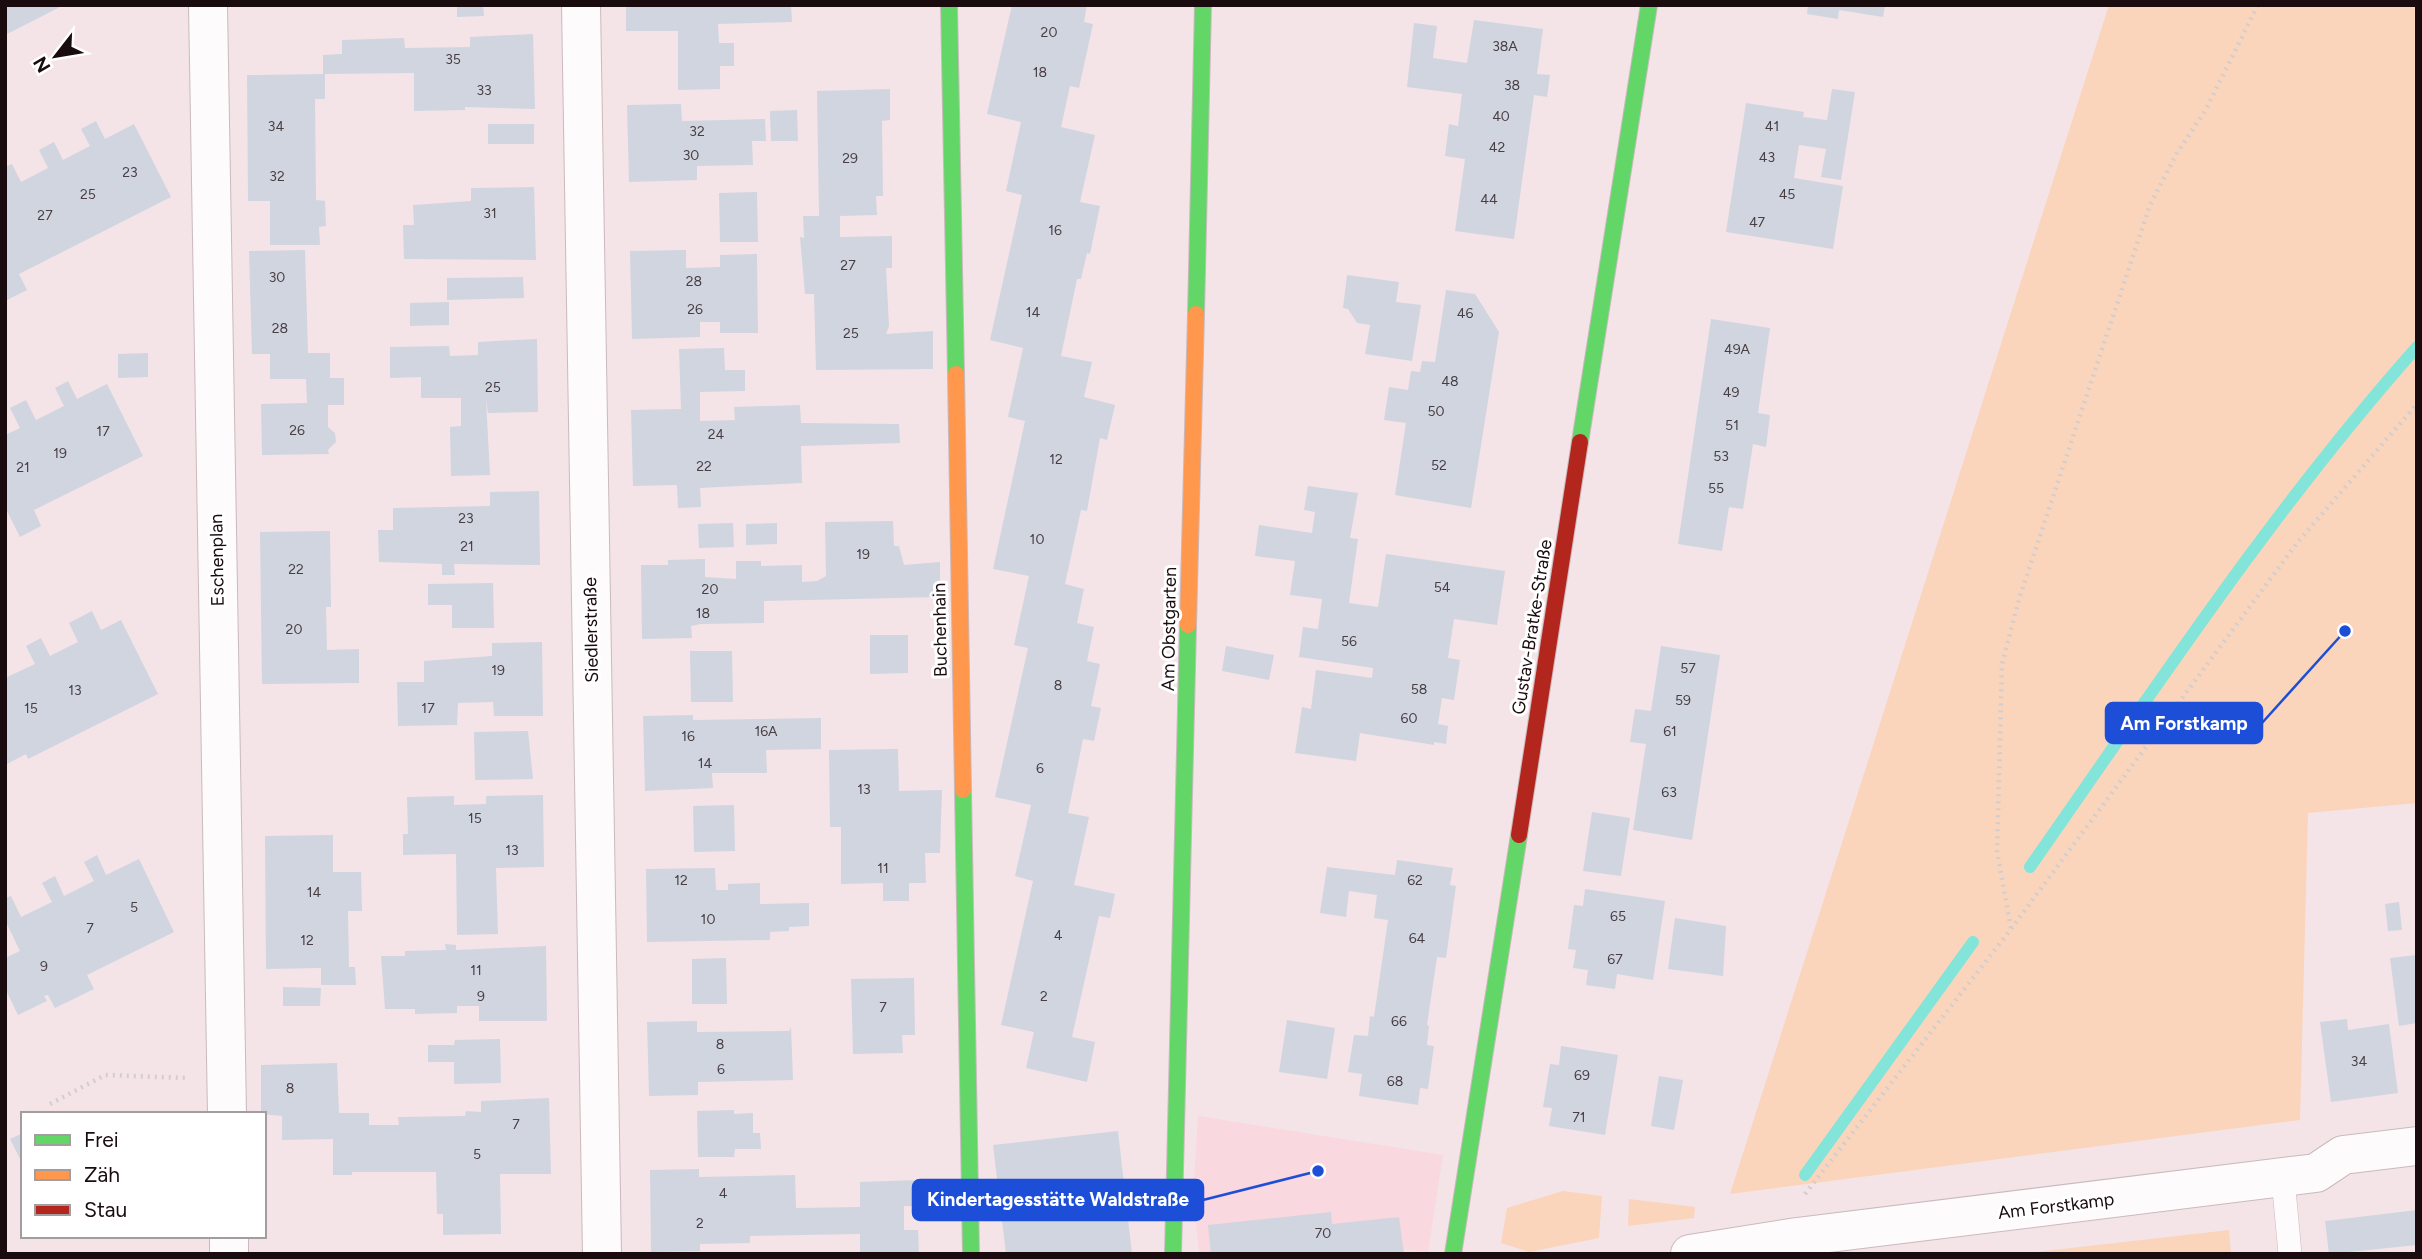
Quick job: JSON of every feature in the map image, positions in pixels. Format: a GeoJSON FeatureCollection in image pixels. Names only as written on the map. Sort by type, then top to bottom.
{"type":"FeatureCollection","features":[{"type":"Feature","properties":{"kind":"street","name":"Eschenplan"},"geometry":{"type":"LineString","coordinates":[[208,5],[226,1096]]}},
{"type":"Feature","properties":{"kind":"street","name":"Siedlerstraße"},"geometry":{"type":"LineString","coordinates":[[581,5],[601,1254]]}},
{"type":"Feature","properties":{"kind":"street","name":"Buchenhain"},"geometry":{"type":"LineString","coordinates":[[949,5],[971,1254]]}},
{"type":"Feature","properties":{"kind":"street","name":"Am Obstgarten"},"geometry":{"type":"LineString","coordinates":[[1173,1254],[1203,5]]}},
{"type":"Feature","properties":{"kind":"street","name":"Gustav-Bratke-Straße"},"geometry":{"type":"LineString","coordinates":[[1453,1254],[1649,5]]}},
{"type":"Feature","properties":{"kind":"street","name":"Am Forstkamp"},"geometry":{"type":"LineString","coordinates":[[1690,1254],[1797,1237],[2283,1178],[2316,1173],[2343,1156],[2417,1146]]}},
{"type":"Feature","properties":{"kind":"lane"},"geometry":{"type":"LineString","coordinates":[[2283,1178],[2290,1254]]}},
{"type":"Feature","properties":{"kind":"path"},"geometry":{"type":"LineString","coordinates":[[2011,929],[1997,852],[2002,664],[2020,596],[2150,205],[2176,153],[2205,111],[2258,5]]}},
{"type":"Feature","properties":{"kind":"path"},"geometry":{"type":"LineString","coordinates":[[1797,1237],[1795,1208],[2011,929],[2297,543],[2417,404]]}},
{"type":"Feature","properties":{"kind":"path"},"geometry":{"type":"LineString","coordinates":[[50,1104],[105,1075],[226,1096]]}},
{"type":"Feature","properties":{"kind":"shaded area"},"geometry":{"type":"Polygon","coordinates":[[[2109,5],[2417,5],[2417,803],[2308,813],[2300,1120],[1730,1194],[2109,5]]]}},
{"type":"Feature","properties":{"kind":"shaded area"},"geometry":{"type":"Polygon","coordinates":[[[1198,1116],[1443,1155],[1428,1252],[1404,1249],[1404,1254],[1199,1254],[1193,1196],[1198,1116]]]}},
{"type":"Feature","properties":{"kind":"shaded area"},"geometry":{"type":"Polygon","coordinates":[[[1563,1191],[1602,1196],[1599,1238],[1529,1252],[1501,1243],[1507,1208],[1563,1191]]]}},
{"type":"Feature","properties":{"kind":"shaded area"},"geometry":{"type":"Polygon","coordinates":[[[1629,1199],[1695,1207],[1694,1218],[1628,1226],[1629,1199]]]}},
{"type":"Feature","properties":{"kind":"shaded area"},"geometry":{"type":"Polygon","coordinates":[[[2229,1230],[2231,1254],[2020,1254],[2229,1230]]]}},
{"type":"Feature","properties":{"kind":"building"},"geometry":{"type":"Polygon","coordinates":[[[5,5],[64,5],[5,35],[5,5]]]}},
{"type":"Feature","properties":{"kind":"building"},"geometry":{"type":"Polygon","coordinates":[[[457,5],[483,5],[484,16],[457,17],[457,5]]]}},
{"type":"Feature","properties":{"kind":"building"},"geometry":{"type":"Polygon","coordinates":[[[626,5],[791,5],[792,22],[718,24],[719,43],[734,43],[734,66],[720,66],[720,89],[678,90],[678,31],[626,31],[626,5]]]}},
{"type":"Feature","properties":{"kind":"building"},"geometry":{"type":"Polygon","coordinates":[[[1012,5],[1087,5],[1084,22],[1093,24],[1079,88],[1070,86],[1061,127],[1095,135],[1080,202],[1100,206],[1090,254],[1087,253],[1081,279],[1077,279],[1061,356],[1092,362],[1084,397],[1115,405],[1107,440],[1100,438],[1087,511],[1081,510],[1065,584],[1084,589],[1077,623],[1094,627],[1087,661],[1100,664],[1091,706],[1101,708],[1094,741],[1083,739],[1068,813],[1089,817],[1074,885],[1115,894],[1110,918],[1099,916],[1072,1037],[1095,1042],[1087,1082],[1026,1068],[1034,1032],[1001,1025],[1033,881],[1015,876],[1031,805],[995,797],[1028,648],[1014,645],[1029,576],[993,569],[1025,421],[1008,417],[1023,348],[990,340],[1022,195],[1006,191],[1021,122],[987,114],[1012,5]]]}},
{"type":"Feature","properties":{"kind":"building"},"geometry":{"type":"Polygon","coordinates":[[[1808,5],[1885,5],[1883,17],[1839,10],[1838,19],[1807,14],[1808,5]]]}},
{"type":"Feature","properties":{"kind":"building"},"geometry":{"type":"Polygon","coordinates":[[[1474,20],[1543,29],[1537,74],[1550,75],[1547,97],[1534,95],[1514,239],[1455,231],[1465,159],[1445,156],[1449,124],[1458,126],[1462,94],[1407,87],[1414,23],[1437,26],[1433,58],[1467,63],[1474,20]]]}},
{"type":"Feature","properties":{"kind":"building"},"geometry":{"type":"Polygon","coordinates":[[[533,34],[535,109],[465,107],[465,110],[414,111],[414,73],[323,74],[323,55],[342,54],[342,40],[404,38],[405,48],[470,47],[470,37],[533,34]]]}},
{"type":"Feature","properties":{"kind":"building"},"geometry":{"type":"Polygon","coordinates":[[[325,74],[325,99],[315,99],[316,200],[325,201],[326,226],[319,227],[320,245],[270,245],[270,201],[248,201],[247,75],[325,74]]]}},
{"type":"Feature","properties":{"kind":"building"},"geometry":{"type":"Polygon","coordinates":[[[890,89],[890,120],[882,121],[883,196],[876,196],[877,215],[840,216],[840,237],[892,236],[892,268],[886,268],[889,326],[886,334],[933,331],[933,369],[816,370],[814,294],[805,294],[800,237],[804,238],[803,216],[819,216],[817,91],[890,89]]]}},
{"type":"Feature","properties":{"kind":"building"},"geometry":{"type":"Polygon","coordinates":[[[1832,89],[1855,92],[1841,180],[1821,177],[1826,149],[1799,145],[1794,178],[1843,186],[1833,249],[1726,232],[1746,103],[1804,112],[1803,117],[1827,120],[1832,89]]]}},
{"type":"Feature","properties":{"kind":"building"},"geometry":{"type":"Polygon","coordinates":[[[681,104],[682,121],[765,119],[766,141],[752,141],[753,165],[697,166],[697,180],[629,182],[627,105],[681,104]]]}},
{"type":"Feature","properties":{"kind":"building"},"geometry":{"type":"Polygon","coordinates":[[[797,110],[798,141],[771,141],[770,111],[797,110]]]}},
{"type":"Feature","properties":{"kind":"building"},"geometry":{"type":"Polygon","coordinates":[[[96,121],[105,139],[134,124],[171,197],[19,274],[27,290],[5,301],[5,167],[12,164],[21,182],[48,168],[39,150],[54,142],[63,160],[90,146],[81,129],[96,121]]]}},
{"type":"Feature","properties":{"kind":"building"},"geometry":{"type":"Polygon","coordinates":[[[488,124],[534,124],[534,144],[488,144],[488,124]]]}},
{"type":"Feature","properties":{"kind":"building"},"geometry":{"type":"Polygon","coordinates":[[[534,187],[536,260],[404,259],[403,225],[414,225],[413,205],[471,201],[471,188],[534,187]]]}},
{"type":"Feature","properties":{"kind":"building"},"geometry":{"type":"Polygon","coordinates":[[[757,192],[758,242],[720,242],[719,193],[757,192]]]}},
{"type":"Feature","properties":{"kind":"building"},"geometry":{"type":"Polygon","coordinates":[[[305,250],[308,353],[330,353],[330,378],[344,378],[344,405],[328,405],[328,427],[335,433],[336,442],[328,450],[329,454],[262,455],[261,404],[307,403],[306,379],[270,379],[270,354],[252,354],[249,251],[305,250]]]}},
{"type":"Feature","properties":{"kind":"building"},"geometry":{"type":"Polygon","coordinates":[[[686,250],[686,268],[720,267],[720,255],[757,254],[758,333],[720,333],[720,322],[700,322],[700,337],[632,339],[630,251],[686,250]]]}},
{"type":"Feature","properties":{"kind":"building"},"geometry":{"type":"Polygon","coordinates":[[[1347,275],[1399,282],[1396,302],[1421,305],[1412,361],[1365,354],[1370,325],[1357,323],[1348,309],[1343,308],[1347,275]]]}},
{"type":"Feature","properties":{"kind":"building"},"geometry":{"type":"Polygon","coordinates":[[[523,277],[524,298],[447,300],[447,278],[523,277]]]}},
{"type":"Feature","properties":{"kind":"building"},"geometry":{"type":"Polygon","coordinates":[[[1446,290],[1475,294],[1499,332],[1471,508],[1395,495],[1406,423],[1384,420],[1389,387],[1408,390],[1411,371],[1420,372],[1422,361],[1435,362],[1446,290]]]}},
{"type":"Feature","properties":{"kind":"building"},"geometry":{"type":"Polygon","coordinates":[[[449,302],[449,325],[410,326],[410,303],[449,302]]]}},
{"type":"Feature","properties":{"kind":"building"},"geometry":{"type":"Polygon","coordinates":[[[1711,319],[1770,328],[1758,413],[1770,415],[1766,447],[1753,444],[1743,509],[1729,507],[1722,551],[1678,544],[1711,319]]]}},
{"type":"Feature","properties":{"kind":"building"},"geometry":{"type":"Polygon","coordinates":[[[537,339],[538,412],[488,413],[486,400],[490,475],[451,476],[450,427],[461,426],[461,398],[421,398],[421,377],[390,378],[390,347],[449,346],[450,356],[478,355],[478,342],[537,339]]]}},
{"type":"Feature","properties":{"kind":"building"},"geometry":{"type":"Polygon","coordinates":[[[724,348],[725,370],[745,370],[745,391],[700,392],[700,421],[735,420],[734,407],[800,405],[801,423],[899,424],[900,443],[801,446],[802,483],[700,488],[701,507],[678,508],[677,485],[633,486],[631,410],[681,409],[679,349],[724,348]]]}},
{"type":"Feature","properties":{"kind":"building"},"geometry":{"type":"Polygon","coordinates":[[[148,353],[148,377],[118,378],[118,354],[148,353]]]}},
{"type":"Feature","properties":{"kind":"building"},"geometry":{"type":"Polygon","coordinates":[[[68,381],[77,399],[107,384],[143,456],[34,510],[41,526],[20,537],[5,507],[5,435],[20,428],[10,408],[26,400],[36,420],[64,406],[55,388],[68,381]]]}},
{"type":"Feature","properties":{"kind":"building"},"geometry":{"type":"Polygon","coordinates":[[[1308,486],[1358,493],[1350,538],[1358,539],[1349,603],[1378,607],[1386,554],[1505,571],[1497,625],[1454,619],[1448,658],[1460,660],[1454,700],[1442,698],[1438,724],[1448,726],[1446,744],[1434,742],[1434,745],[1360,733],[1356,761],[1295,753],[1302,707],[1311,709],[1316,670],[1372,678],[1373,668],[1299,657],[1303,627],[1318,629],[1322,599],[1290,595],[1295,561],[1255,556],[1259,525],[1312,533],[1315,512],[1304,510],[1308,486]]]}},
{"type":"Feature","properties":{"kind":"building"},"geometry":{"type":"Polygon","coordinates":[[[539,491],[540,565],[454,564],[455,575],[442,575],[442,564],[379,562],[378,530],[393,530],[393,508],[490,506],[490,492],[539,491]]]}},
{"type":"Feature","properties":{"kind":"building"},"geometry":{"type":"Polygon","coordinates":[[[893,521],[894,546],[899,546],[904,565],[940,562],[940,597],[764,601],[764,623],[701,624],[691,626],[692,638],[642,639],[641,565],[668,565],[668,560],[705,559],[705,577],[736,579],[736,561],[761,561],[761,566],[802,565],[802,582],[817,581],[826,576],[825,522],[893,521]]]}},
{"type":"Feature","properties":{"kind":"building"},"geometry":{"type":"Polygon","coordinates":[[[733,523],[734,547],[699,548],[698,524],[733,523]]]}},
{"type":"Feature","properties":{"kind":"building"},"geometry":{"type":"Polygon","coordinates":[[[777,523],[777,544],[746,545],[746,524],[777,523]]]}},
{"type":"Feature","properties":{"kind":"building"},"geometry":{"type":"Polygon","coordinates":[[[330,531],[331,607],[326,607],[327,650],[359,649],[359,683],[262,684],[260,532],[330,531]]]}},
{"type":"Feature","properties":{"kind":"building"},"geometry":{"type":"Polygon","coordinates":[[[493,583],[494,628],[452,628],[452,605],[428,605],[428,584],[493,583]]]}},
{"type":"Feature","properties":{"kind":"building"},"geometry":{"type":"Polygon","coordinates":[[[92,611],[101,630],[121,620],[158,694],[28,759],[26,754],[5,765],[5,678],[35,664],[26,646],[41,638],[50,656],[78,642],[69,623],[92,611]]]}},
{"type":"Feature","properties":{"kind":"building"},"geometry":{"type":"Polygon","coordinates":[[[870,635],[908,635],[908,673],[870,674],[870,635]]]}},
{"type":"Feature","properties":{"kind":"building"},"geometry":{"type":"Polygon","coordinates":[[[542,642],[543,716],[494,716],[493,702],[458,703],[457,725],[398,726],[397,682],[424,682],[424,661],[492,656],[492,643],[542,642]]]}},
{"type":"Feature","properties":{"kind":"building"},"geometry":{"type":"Polygon","coordinates":[[[1226,646],[1274,655],[1269,680],[1222,671],[1226,646]]]}},
{"type":"Feature","properties":{"kind":"building"},"geometry":{"type":"Polygon","coordinates":[[[1661,646],[1720,655],[1692,840],[1633,830],[1646,744],[1630,742],[1635,709],[1651,711],[1661,646]]]}},
{"type":"Feature","properties":{"kind":"building"},"geometry":{"type":"Polygon","coordinates":[[[690,651],[732,651],[733,702],[691,702],[690,651]]]}},
{"type":"Feature","properties":{"kind":"building"},"geometry":{"type":"Polygon","coordinates":[[[693,715],[693,720],[821,718],[821,749],[766,750],[767,773],[712,773],[713,788],[645,791],[643,716],[693,715]]]}},
{"type":"Feature","properties":{"kind":"building"},"geometry":{"type":"Polygon","coordinates":[[[528,731],[533,779],[475,780],[474,732],[528,731]]]}},
{"type":"Feature","properties":{"kind":"building"},"geometry":{"type":"Polygon","coordinates":[[[898,749],[899,791],[942,790],[940,853],[925,853],[926,883],[909,883],[909,901],[883,901],[883,883],[841,884],[841,827],[830,827],[829,750],[898,749]]]}},
{"type":"Feature","properties":{"kind":"building"},"geometry":{"type":"Polygon","coordinates":[[[543,795],[544,867],[496,868],[498,934],[457,935],[456,854],[403,855],[403,834],[408,834],[407,797],[454,796],[454,805],[486,804],[486,796],[543,795]]]}},
{"type":"Feature","properties":{"kind":"building"},"geometry":{"type":"Polygon","coordinates":[[[734,805],[735,851],[694,852],[693,806],[734,805]]]}},
{"type":"Feature","properties":{"kind":"building"},"geometry":{"type":"Polygon","coordinates":[[[1592,812],[1630,818],[1621,876],[1583,871],[1592,812]]]}},
{"type":"Feature","properties":{"kind":"building"},"geometry":{"type":"Polygon","coordinates":[[[333,835],[333,872],[361,872],[362,911],[348,911],[349,967],[355,967],[356,985],[321,985],[321,968],[266,969],[265,836],[333,835]]]}},
{"type":"Feature","properties":{"kind":"building"},"geometry":{"type":"Polygon","coordinates":[[[97,855],[106,875],[139,859],[174,932],[87,975],[94,989],[55,1008],[48,995],[44,996],[47,1001],[18,1015],[5,988],[5,958],[20,951],[5,920],[5,898],[11,896],[21,917],[52,902],[42,883],[55,876],[64,896],[94,881],[84,862],[97,855]]]}},
{"type":"Feature","properties":{"kind":"building"},"geometry":{"type":"Polygon","coordinates":[[[1397,860],[1453,868],[1450,885],[1456,886],[1446,958],[1437,957],[1427,1025],[1427,1045],[1434,1046],[1428,1089],[1420,1088],[1418,1105],[1359,1096],[1362,1074],[1348,1072],[1354,1035],[1368,1036],[1370,1016],[1374,1017],[1388,920],[1374,918],[1377,895],[1349,891],[1346,917],[1320,913],[1327,867],[1395,875],[1397,860]]]}},
{"type":"Feature","properties":{"kind":"building"},"geometry":{"type":"Polygon","coordinates":[[[715,868],[716,890],[728,890],[728,884],[760,883],[760,904],[809,903],[809,926],[770,932],[770,940],[647,942],[646,869],[715,868]]]}},
{"type":"Feature","properties":{"kind":"building"},"geometry":{"type":"Polygon","coordinates":[[[1585,889],[1665,901],[1653,980],[1617,974],[1615,989],[1586,985],[1588,970],[1573,968],[1576,950],[1568,949],[1574,905],[1583,906],[1585,889]]]}},
{"type":"Feature","properties":{"kind":"building"},"geometry":{"type":"Polygon","coordinates":[[[2399,902],[2402,930],[2388,931],[2385,904],[2399,902]]]}},
{"type":"Feature","properties":{"kind":"building"},"geometry":{"type":"Polygon","coordinates":[[[1675,918],[1726,926],[1723,976],[1668,969],[1675,918]]]}},
{"type":"Feature","properties":{"kind":"building"},"geometry":{"type":"Polygon","coordinates":[[[445,944],[456,945],[456,950],[546,946],[547,1021],[479,1021],[479,1006],[457,1006],[457,1013],[415,1014],[415,1009],[385,1009],[381,956],[405,956],[405,951],[446,950],[445,944]]]}},
{"type":"Feature","properties":{"kind":"building"},"geometry":{"type":"Polygon","coordinates":[[[2417,955],[2417,1023],[2399,1026],[2390,958],[2417,955]]]}},
{"type":"Feature","properties":{"kind":"building"},"geometry":{"type":"Polygon","coordinates":[[[726,958],[727,1004],[692,1004],[692,959],[726,958]]]}},
{"type":"Feature","properties":{"kind":"building"},"geometry":{"type":"Polygon","coordinates":[[[914,978],[915,1035],[902,1035],[903,1053],[853,1054],[851,979],[914,978]]]}},
{"type":"Feature","properties":{"kind":"building"},"geometry":{"type":"Polygon","coordinates":[[[283,987],[321,988],[320,1006],[283,1006],[283,987]]]}},
{"type":"Feature","properties":{"kind":"building"},"geometry":{"type":"Polygon","coordinates":[[[2347,1019],[2348,1030],[2389,1024],[2398,1093],[2331,1102],[2320,1022],[2347,1019]]]}},
{"type":"Feature","properties":{"kind":"building"},"geometry":{"type":"Polygon","coordinates":[[[1287,1020],[1335,1028],[1327,1079],[1279,1072],[1287,1020]]]}},
{"type":"Feature","properties":{"kind":"building"},"geometry":{"type":"Polygon","coordinates":[[[697,1021],[697,1032],[789,1031],[791,1027],[793,1080],[698,1082],[698,1095],[649,1096],[647,1022],[697,1021]]]}},
{"type":"Feature","properties":{"kind":"building"},"geometry":{"type":"Polygon","coordinates":[[[500,1039],[501,1083],[454,1084],[454,1062],[428,1062],[428,1045],[454,1045],[455,1040],[500,1039]]]}},
{"type":"Feature","properties":{"kind":"building"},"geometry":{"type":"Polygon","coordinates":[[[1561,1046],[1618,1055],[1605,1135],[1549,1126],[1552,1108],[1543,1107],[1550,1064],[1559,1065],[1561,1046]]]}},
{"type":"Feature","properties":{"kind":"building"},"geometry":{"type":"Polygon","coordinates":[[[337,1063],[339,1113],[369,1113],[369,1125],[399,1125],[398,1117],[465,1116],[466,1111],[481,1112],[481,1101],[549,1098],[551,1174],[500,1174],[501,1234],[443,1235],[443,1214],[437,1214],[436,1172],[352,1172],[352,1175],[333,1175],[333,1139],[282,1140],[282,1116],[261,1112],[261,1065],[337,1063]]]}},
{"type":"Feature","properties":{"kind":"building"},"geometry":{"type":"Polygon","coordinates":[[[1659,1076],[1683,1080],[1674,1130],[1651,1126],[1659,1076]]]}},
{"type":"Feature","properties":{"kind":"building"},"geometry":{"type":"Polygon","coordinates":[[[734,1110],[734,1114],[753,1113],[753,1133],[760,1133],[761,1149],[735,1149],[734,1157],[698,1157],[697,1111],[734,1110]]]}},
{"type":"Feature","properties":{"kind":"building"},"geometry":{"type":"Polygon","coordinates":[[[1118,1131],[1132,1254],[1006,1254],[993,1145],[1118,1131]]]}},
{"type":"Feature","properties":{"kind":"building"},"geometry":{"type":"Polygon","coordinates":[[[21,1134],[21,1161],[10,1139],[21,1134]]]}},
{"type":"Feature","properties":{"kind":"building"},"geometry":{"type":"Polygon","coordinates":[[[699,1169],[699,1177],[795,1175],[796,1208],[860,1207],[860,1182],[917,1180],[918,1206],[904,1206],[904,1230],[918,1230],[919,1254],[860,1254],[860,1234],[750,1236],[750,1243],[700,1244],[700,1251],[651,1252],[650,1170],[699,1169]]]}},
{"type":"Feature","properties":{"kind":"building"},"geometry":{"type":"Polygon","coordinates":[[[2417,1210],[2417,1245],[2329,1254],[2325,1221],[2417,1210]]]}},
{"type":"Feature","properties":{"kind":"building"},"geometry":{"type":"Polygon","coordinates":[[[1331,1212],[1332,1224],[1399,1217],[1404,1254],[1211,1254],[1208,1225],[1331,1212]]]}},
{"type":"Feature","properties":{"kind":"waterway"},"geometry":{"type":"LineString","coordinates":[[2030,867],[2264,536],[2313,472],[2417,347]]}},
{"type":"Feature","properties":{"kind":"waterway"},"geometry":{"type":"LineString","coordinates":[[1805,1175],[1973,942]]}},
{"type":"Feature","properties":{"kind":"traffic: fast"},"geometry":{"type":"LineString","coordinates":[[949,5],[956,374]]}},
{"type":"Feature","properties":{"kind":"traffic: fast"},"geometry":{"type":"LineString","coordinates":[[1196,314],[1203,5]]}},
{"type":"Feature","properties":{"kind":"traffic: fast"},"geometry":{"type":"LineString","coordinates":[[1580,442],[1649,5]]}},
{"type":"Feature","properties":{"kind":"traffic: fast"},"geometry":{"type":"LineString","coordinates":[[1173,1254],[1188,625]]}},
{"type":"Feature","properties":{"kind":"traffic: fast"},"geometry":{"type":"LineString","coordinates":[[963,790],[971,1254]]}},
{"type":"Feature","properties":{"kind":"traffic: fast"},"geometry":{"type":"LineString","coordinates":[[1453,1254],[1519,835]]}},
{"type":"Feature","properties":{"kind":"traffic: slow"},"geometry":{"type":"LineString","coordinates":[[1188,625],[1196,314]]}},
{"type":"Feature","properties":{"kind":"traffic: slow"},"geometry":{"type":"LineString","coordinates":[[956,374],[963,790]]}},
{"type":"Feature","properties":{"kind":"traffic: jam"},"geometry":{"type":"LineString","coordinates":[[1519,835],[1580,442]]}},
{"type":"Feature","properties":{"kind":"place","name":"Am Forstkamp"},"geometry":{"type":"Point","coordinates":[2345,631]}},
{"type":"Feature","properties":{"kind":"place","name":"Kindertagesstätte Waldstraße"},"geometry":{"type":"Point","coordinates":[1318,1171]}}]}
